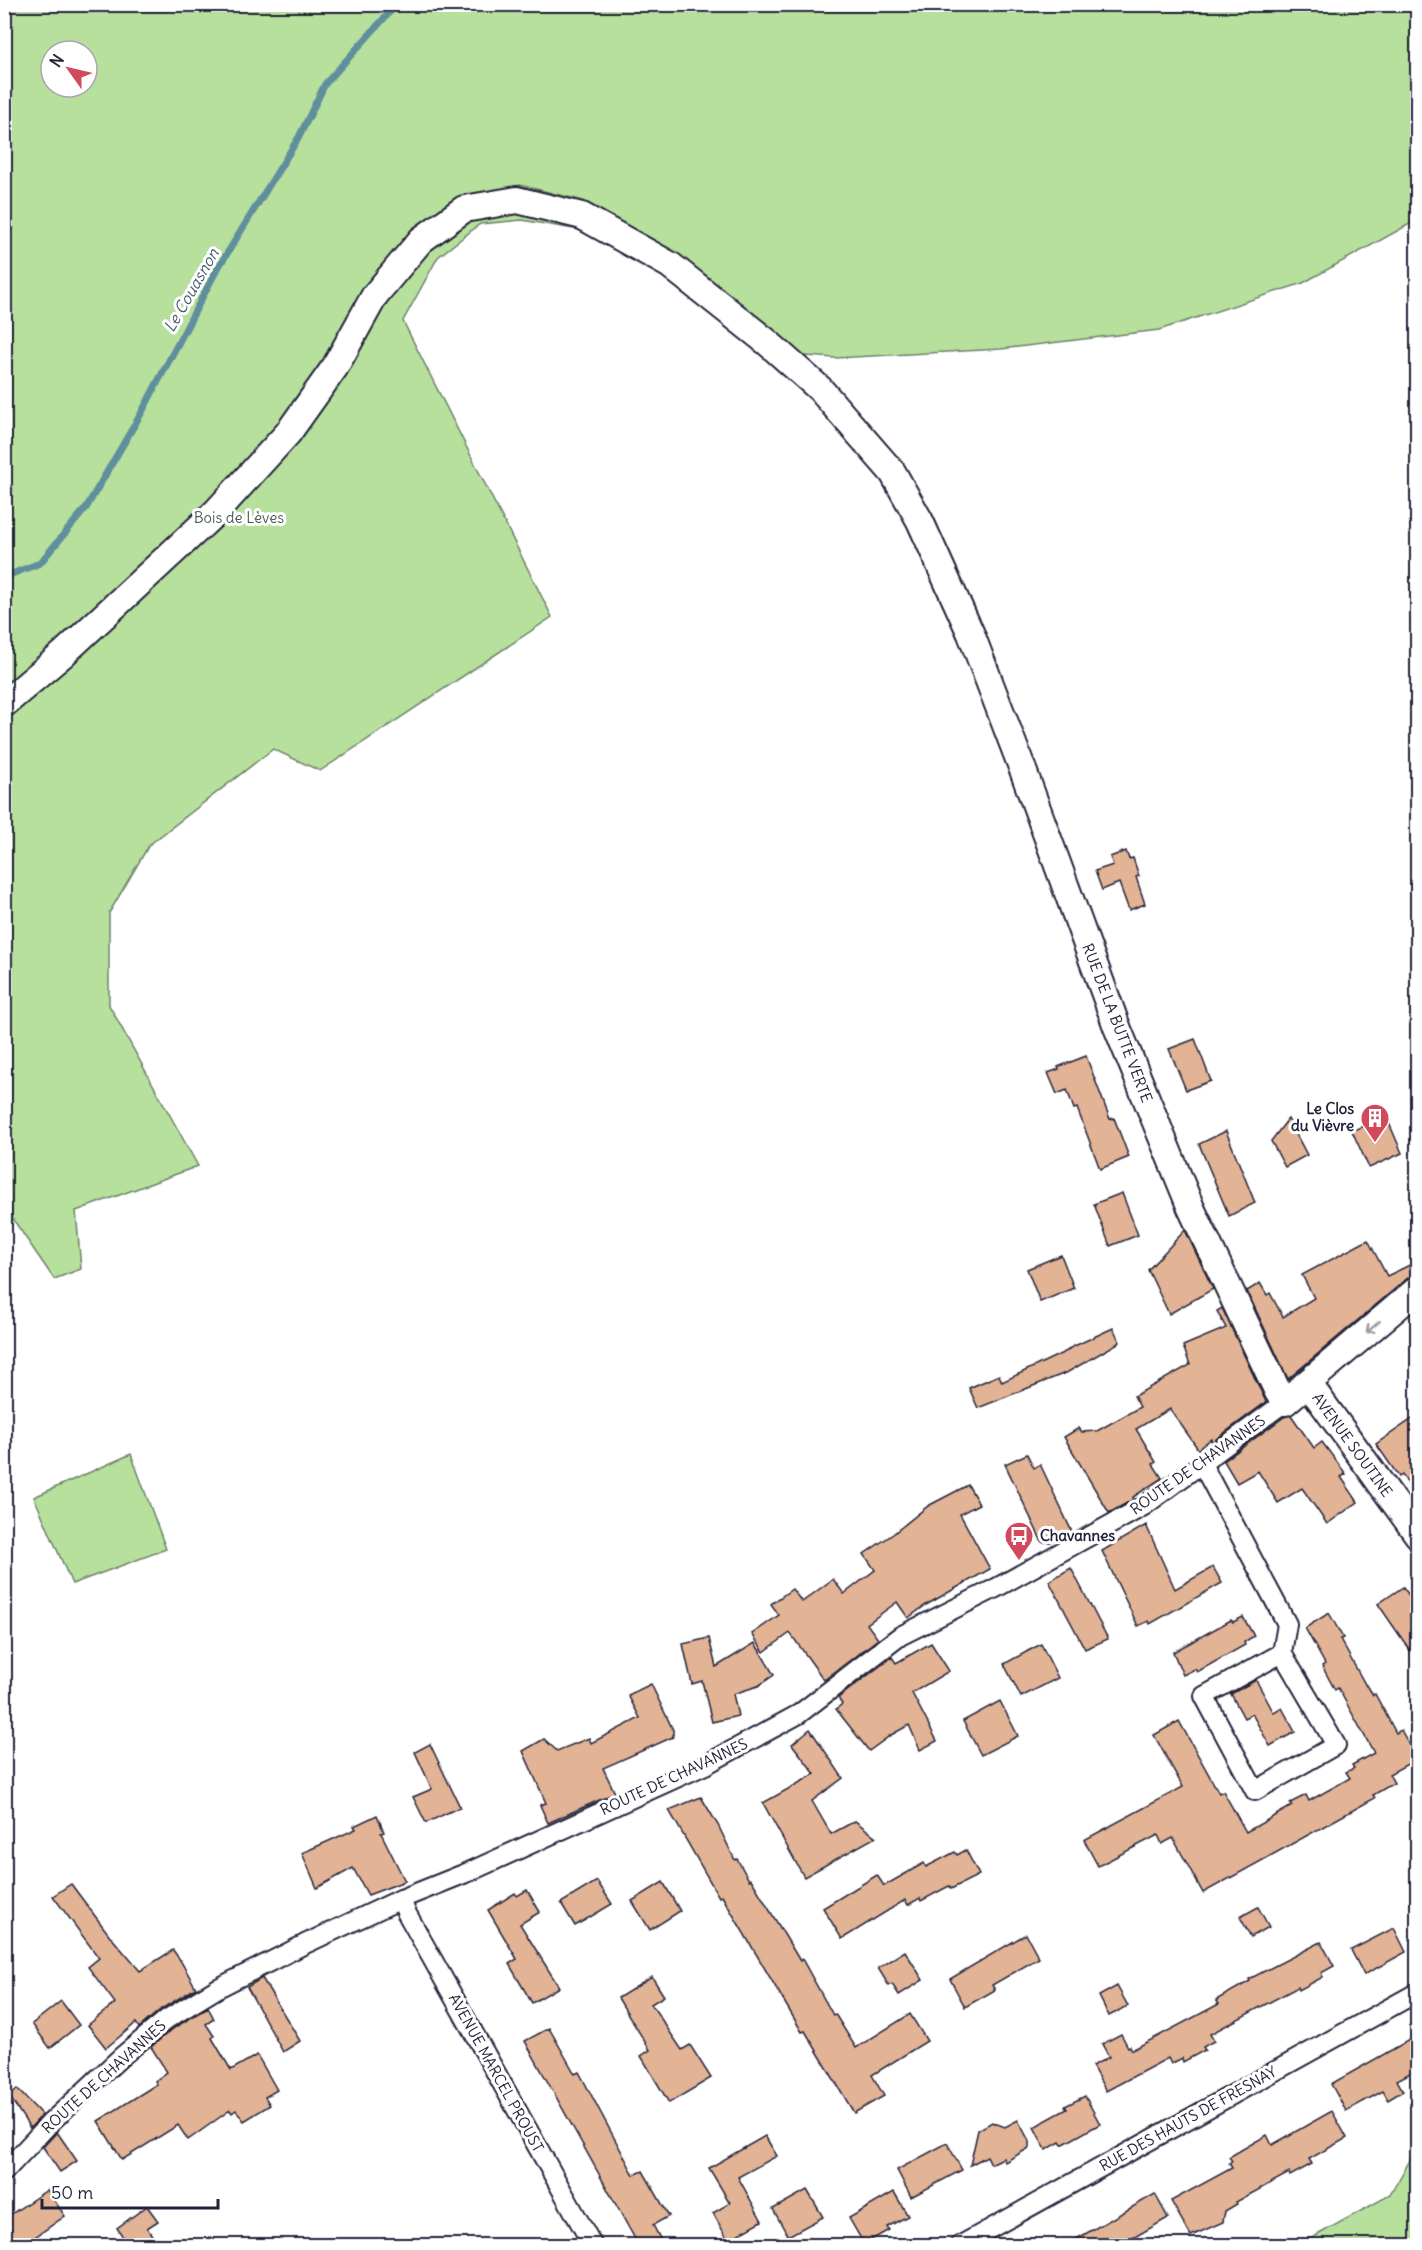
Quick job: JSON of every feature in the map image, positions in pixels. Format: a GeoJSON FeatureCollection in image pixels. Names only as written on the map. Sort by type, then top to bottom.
{"type":"FeatureCollection","features":[{"type":"Feature","properties":{"kind":"street","name":"RUE DE LA BUTTE VERTE"},"geometry":{"type":"LineString","coordinates":[[4,704],[63,654],[216,512],[288,433],[335,367],[375,295],[421,240],[464,209],[517,200],[582,216],[670,265],[767,342],[820,389],[893,473],[920,520],[971,634],[1117,1027],[1191,1208],[1278,1392],[1285,1402]]}},
{"type":"Feature","properties":{"kind":"street","name":"ROUTE DE CHAVANNES"},"geometry":{"type":"LineString","coordinates":[[4,2172],[51,2122],[121,2057],[167,2019],[218,1988],[305,1944],[401,1899],[471,1872],[712,1761],[799,1714],[900,1636],[996,1588],[1144,1506],[1285,1402],[1418,1289]]}},
{"type":"Feature","properties":{"kind":"street","name":"AVENUE SOUTINE"},"geometry":{"type":"LineString","coordinates":[[1308,1383],[1418,1535]]}},
{"type":"Feature","properties":{"kind":"street"},"geometry":{"type":"LineString","coordinates":[[1202,1464],[1287,1624],[1282,1653],[1336,1745],[1255,1791],[1204,1696],[1282,1653]]}},
{"type":"Feature","properties":{"kind":"street","name":"AVENUE MARCEL PROUST"},"geometry":{"type":"LineString","coordinates":[[401,1899],[406,1912],[593,2246]]}},
{"type":"Feature","properties":{"kind":"street","name":"RUE DES HAUTS DE FRESNAY"},"geometry":{"type":"LineString","coordinates":[[958,2246],[1418,1992]]}},
{"type":"Feature","properties":{"kind":"green space","name":"Bois de Lèves"},"geometry":{"type":"Polygon","coordinates":[[[4,5],[1417,5],[1417,220],[1303,283],[1159,330],[1001,349],[835,358],[793,355],[676,253],[584,201],[520,185],[449,204],[409,237],[418,256],[471,219],[520,210],[585,231],[522,220],[480,224],[438,257],[403,321],[552,617],[320,771],[273,749],[149,845],[109,913],[109,1005],[198,1166],[76,1211],[81,1269],[54,1279],[4,1206],[4,5]]]}},
{"type":"Feature","properties":{"kind":"green space"},"geometry":{"type":"Polygon","coordinates":[[[131,1454],[166,1549],[72,1584],[34,1497],[131,1454]]]}},
{"type":"Feature","properties":{"kind":"green space"},"geometry":{"type":"Polygon","coordinates":[[[1417,2148],[1417,2245],[1299,2245],[1390,2195],[1417,2148]]]}},
{"type":"Feature","properties":{"kind":"building"},"geometry":{"type":"Polygon","coordinates":[[[1126,851],[1129,859],[1133,858],[1139,876],[1136,877],[1145,904],[1129,910],[1119,883],[1102,890],[1095,871],[1113,865],[1110,857],[1126,851]]]}},
{"type":"Feature","properties":{"kind":"building"},"geometry":{"type":"Polygon","coordinates":[[[1195,1039],[1211,1081],[1186,1090],[1169,1049],[1195,1039]]]}},
{"type":"Feature","properties":{"kind":"building"},"geometry":{"type":"Polygon","coordinates":[[[1086,1056],[1110,1119],[1114,1118],[1129,1157],[1100,1169],[1077,1108],[1074,1109],[1067,1090],[1057,1094],[1048,1073],[1086,1056]]]}},
{"type":"Feature","properties":{"kind":"building","name":"Le Clos du Vièvre"},"geometry":{"type":"Polygon","coordinates":[[[1386,1116],[1402,1153],[1369,1168],[1352,1131],[1386,1116]]]}},
{"type":"Feature","properties":{"kind":"building"},"geometry":{"type":"Polygon","coordinates":[[[1288,1119],[1307,1155],[1285,1167],[1271,1141],[1288,1119]]]}},
{"type":"Feature","properties":{"kind":"building"},"geometry":{"type":"Polygon","coordinates":[[[1226,1131],[1255,1203],[1229,1216],[1199,1144],[1226,1131]]]}},
{"type":"Feature","properties":{"kind":"building"},"geometry":{"type":"Polygon","coordinates":[[[1122,1193],[1138,1235],[1110,1246],[1094,1204],[1122,1193]]]}},
{"type":"Feature","properties":{"kind":"building"},"geometry":{"type":"Polygon","coordinates":[[[1185,1230],[1213,1289],[1169,1314],[1148,1270],[1185,1230]]]}},
{"type":"Feature","properties":{"kind":"building"},"geometry":{"type":"Polygon","coordinates":[[[1368,1240],[1387,1276],[1418,1261],[1418,1273],[1408,1278],[1288,1379],[1247,1291],[1260,1283],[1267,1295],[1270,1293],[1283,1317],[1314,1298],[1302,1275],[1368,1240]]]}},
{"type":"Feature","properties":{"kind":"building"},"geometry":{"type":"Polygon","coordinates":[[[1061,1255],[1074,1288],[1040,1302],[1027,1269],[1061,1255]]]}},
{"type":"Feature","properties":{"kind":"building"},"geometry":{"type":"Polygon","coordinates":[[[1222,1308],[1266,1402],[1212,1442],[1211,1439],[1198,1449],[1170,1409],[1136,1429],[1156,1462],[1153,1464],[1162,1478],[1133,1497],[1134,1499],[1109,1513],[1064,1437],[1079,1428],[1082,1432],[1097,1431],[1140,1407],[1134,1396],[1190,1365],[1183,1346],[1226,1328],[1217,1311],[1222,1308]]]}},
{"type":"Feature","properties":{"kind":"building"},"geometry":{"type":"Polygon","coordinates":[[[1113,1328],[1120,1342],[1068,1372],[978,1408],[969,1388],[999,1375],[1002,1382],[1113,1328]]]}},
{"type":"Feature","properties":{"kind":"building"},"geometry":{"type":"Polygon","coordinates":[[[1291,1415],[1314,1448],[1322,1442],[1346,1474],[1341,1477],[1358,1502],[1327,1524],[1302,1488],[1278,1503],[1258,1471],[1237,1483],[1224,1461],[1284,1417],[1291,1415]]]}},
{"type":"Feature","properties":{"kind":"building"},"geometry":{"type":"Polygon","coordinates":[[[1418,1415],[1418,1497],[1402,1475],[1399,1477],[1376,1444],[1418,1415]]]}},
{"type":"Feature","properties":{"kind":"building"},"geometry":{"type":"Polygon","coordinates":[[[1027,1454],[1034,1468],[1040,1464],[1072,1532],[1050,1542],[1042,1542],[1005,1464],[1027,1454]]]}},
{"type":"Feature","properties":{"kind":"building"},"geometry":{"type":"Polygon","coordinates":[[[968,1485],[979,1504],[960,1514],[990,1569],[926,1605],[908,1618],[897,1602],[867,1624],[878,1639],[824,1680],[790,1633],[764,1652],[752,1634],[779,1615],[771,1604],[792,1589],[802,1602],[833,1579],[844,1594],[875,1570],[864,1554],[928,1506],[968,1485]]]}},
{"type":"Feature","properties":{"kind":"building"},"geometry":{"type":"Polygon","coordinates":[[[1146,1525],[1175,1589],[1213,1567],[1222,1583],[1150,1624],[1149,1621],[1138,1626],[1102,1551],[1146,1525]]]}},
{"type":"Feature","properties":{"kind":"building"},"geometry":{"type":"Polygon","coordinates":[[[1071,1568],[1108,1639],[1085,1649],[1049,1581],[1071,1568]]]}},
{"type":"Feature","properties":{"kind":"building"},"geometry":{"type":"Polygon","coordinates":[[[1403,1587],[1418,1608],[1418,1662],[1378,1604],[1403,1587]]]}},
{"type":"Feature","properties":{"kind":"building"},"geometry":{"type":"Polygon","coordinates":[[[1329,1613],[1343,1638],[1340,1639],[1366,1686],[1373,1695],[1375,1694],[1396,1733],[1401,1730],[1417,1759],[1389,1774],[1394,1783],[1373,1795],[1375,1798],[1203,1893],[1173,1838],[1162,1844],[1158,1835],[1098,1866],[1084,1840],[1183,1787],[1154,1735],[1179,1721],[1219,1793],[1223,1791],[1246,1832],[1292,1806],[1290,1803],[1306,1795],[1309,1801],[1350,1778],[1346,1772],[1354,1768],[1352,1765],[1374,1753],[1338,1688],[1335,1690],[1322,1666],[1325,1664],[1305,1628],[1329,1613]]]}},
{"type":"Feature","properties":{"kind":"building"},"geometry":{"type":"Polygon","coordinates":[[[1243,1617],[1254,1636],[1244,1642],[1245,1645],[1197,1672],[1195,1669],[1183,1675],[1173,1652],[1231,1620],[1233,1622],[1243,1617]]]}},
{"type":"Feature","properties":{"kind":"building"},"geometry":{"type":"Polygon","coordinates":[[[709,1638],[716,1667],[755,1643],[774,1675],[758,1686],[733,1694],[738,1716],[712,1722],[702,1681],[692,1684],[683,1644],[709,1638]]]}},
{"type":"Feature","properties":{"kind":"building"},"geometry":{"type":"Polygon","coordinates":[[[931,1643],[949,1671],[912,1693],[937,1741],[920,1750],[909,1725],[869,1751],[836,1709],[842,1704],[838,1698],[892,1657],[896,1663],[931,1643]]]}},
{"type":"Feature","properties":{"kind":"building"},"geometry":{"type":"Polygon","coordinates":[[[1041,1644],[1058,1678],[1021,1697],[1004,1664],[1041,1644]]]}},
{"type":"Feature","properties":{"kind":"building"},"geometry":{"type":"Polygon","coordinates":[[[1256,1680],[1274,1713],[1282,1708],[1295,1732],[1270,1746],[1252,1714],[1244,1718],[1231,1694],[1256,1680]]]}},
{"type":"Feature","properties":{"kind":"building"},"geometry":{"type":"Polygon","coordinates":[[[651,1684],[673,1730],[673,1737],[603,1768],[615,1793],[548,1823],[540,1805],[546,1803],[523,1751],[544,1739],[557,1751],[589,1738],[591,1743],[640,1718],[628,1695],[651,1684]]]}},
{"type":"Feature","properties":{"kind":"building"},"geometry":{"type":"Polygon","coordinates":[[[1000,1701],[1018,1736],[981,1755],[963,1721],[1000,1701]]]}},
{"type":"Feature","properties":{"kind":"building"},"geometry":{"type":"Polygon","coordinates":[[[810,1729],[843,1778],[812,1801],[831,1834],[855,1821],[876,1837],[804,1877],[763,1803],[815,1774],[792,1744],[810,1729]]]}},
{"type":"Feature","properties":{"kind":"building"},"geometry":{"type":"Polygon","coordinates":[[[430,1744],[460,1807],[426,1823],[413,1797],[432,1789],[415,1752],[430,1744]]]}},
{"type":"Feature","properties":{"kind":"building"},"geometry":{"type":"Polygon","coordinates":[[[701,1797],[735,1860],[737,1859],[749,1880],[751,1879],[800,1961],[802,1959],[833,2015],[835,2014],[856,2048],[910,2014],[927,2041],[872,2075],[884,2096],[854,2113],[805,2031],[802,2032],[722,1896],[719,1897],[669,1810],[701,1797]]]}},
{"type":"Feature","properties":{"kind":"building"},"geometry":{"type":"Polygon","coordinates":[[[377,1815],[384,1832],[381,1833],[405,1881],[368,1895],[353,1868],[317,1888],[302,1853],[356,1829],[354,1826],[377,1815]]]}},
{"type":"Feature","properties":{"kind":"building"},"geometry":{"type":"Polygon","coordinates":[[[966,1850],[979,1875],[951,1889],[949,1886],[921,1901],[920,1898],[908,1905],[905,1900],[842,1939],[823,1908],[877,1875],[884,1886],[924,1863],[926,1867],[955,1852],[957,1855],[966,1850]]]}},
{"type":"Feature","properties":{"kind":"building"},"geometry":{"type":"Polygon","coordinates":[[[597,1881],[612,1904],[575,1926],[561,1903],[597,1881]]]}},
{"type":"Feature","properties":{"kind":"building"},"geometry":{"type":"Polygon","coordinates":[[[663,1882],[680,1911],[650,1930],[632,1901],[663,1882]]]}},
{"type":"Feature","properties":{"kind":"building"},"geometry":{"type":"Polygon","coordinates":[[[71,1884],[140,1971],[173,1950],[196,1988],[161,2009],[139,2028],[136,2023],[106,2048],[88,2025],[115,2003],[88,1967],[99,1958],[53,1896],[71,1884]]]}},
{"type":"Feature","properties":{"kind":"building"},"geometry":{"type":"Polygon","coordinates":[[[527,1890],[540,1912],[520,1924],[559,1987],[532,2003],[509,1964],[517,1959],[488,1910],[515,1893],[517,1896],[527,1890]]]}},
{"type":"Feature","properties":{"kind":"building"},"geometry":{"type":"Polygon","coordinates":[[[1258,1907],[1269,1927],[1251,1937],[1240,1917],[1258,1907]]]}},
{"type":"Feature","properties":{"kind":"building"},"geometry":{"type":"Polygon","coordinates":[[[1394,1928],[1406,1952],[1364,1975],[1351,1950],[1394,1928]]]}},
{"type":"Feature","properties":{"kind":"building"},"geometry":{"type":"Polygon","coordinates":[[[1026,1934],[1039,1958],[992,1985],[995,1990],[965,2007],[950,1979],[1026,1934]]]}},
{"type":"Feature","properties":{"kind":"building"},"geometry":{"type":"Polygon","coordinates":[[[1321,1942],[1334,1966],[1321,1973],[1323,1977],[1299,1990],[1298,1987],[1210,2034],[1214,2041],[1203,2047],[1205,2050],[1183,2062],[1182,2058],[1171,2064],[1168,2058],[1106,2091],[1092,2066],[1109,2057],[1102,2044],[1121,2034],[1132,2050],[1219,2004],[1216,2000],[1250,1981],[1249,1979],[1321,1942]]]}},
{"type":"Feature","properties":{"kind":"building"},"geometry":{"type":"Polygon","coordinates":[[[905,1951],[923,1980],[899,1995],[892,1984],[889,1986],[878,1968],[905,1951]]]}},
{"type":"Feature","properties":{"kind":"building"},"geometry":{"type":"Polygon","coordinates":[[[652,1977],[664,1996],[651,2004],[682,2050],[690,2045],[711,2078],[669,2103],[641,2056],[650,2050],[618,1998],[652,1977]]]}},
{"type":"Feature","properties":{"kind":"building"},"geometry":{"type":"Polygon","coordinates":[[[262,1978],[300,2041],[283,2052],[247,1987],[262,1978]]]}},
{"type":"Feature","properties":{"kind":"building"},"geometry":{"type":"Polygon","coordinates":[[[1117,1986],[1128,2006],[1109,2016],[1099,1996],[1117,1986]]]}},
{"type":"Feature","properties":{"kind":"building"},"geometry":{"type":"Polygon","coordinates":[[[61,2001],[79,2025],[50,2048],[32,2024],[61,2001]]]}},
{"type":"Feature","properties":{"kind":"building"},"geometry":{"type":"Polygon","coordinates":[[[208,2007],[214,2019],[206,2024],[231,2070],[257,2055],[277,2090],[265,2097],[270,2105],[244,2121],[236,2110],[232,2113],[230,2110],[188,2140],[178,2125],[122,2160],[98,2121],[157,2084],[155,2081],[167,2072],[151,2047],[174,2028],[208,2007]]]}},
{"type":"Feature","properties":{"kind":"building"},"geometry":{"type":"Polygon","coordinates":[[[549,2028],[575,2074],[579,2072],[634,2175],[643,2171],[669,2216],[653,2225],[664,2246],[639,2246],[525,2041],[549,2028]]]}},
{"type":"Feature","properties":{"kind":"building"},"geometry":{"type":"Polygon","coordinates":[[[1418,2035],[1418,2069],[1397,2080],[1403,2091],[1388,2100],[1383,2091],[1346,2111],[1331,2084],[1418,2035]]]}},
{"type":"Feature","properties":{"kind":"building"},"geometry":{"type":"Polygon","coordinates":[[[17,2089],[42,2115],[30,2128],[9,2096],[17,2089]]]}},
{"type":"Feature","properties":{"kind":"building"},"geometry":{"type":"Polygon","coordinates":[[[1085,2096],[1100,2124],[1062,2145],[1060,2142],[1046,2150],[1034,2127],[1067,2109],[1065,2106],[1085,2096]]]}},
{"type":"Feature","properties":{"kind":"building"},"geometry":{"type":"Polygon","coordinates":[[[1332,2111],[1347,2138],[1309,2159],[1312,2164],[1290,2176],[1289,2173],[1236,2202],[1237,2204],[1225,2211],[1223,2222],[1191,2236],[1171,2201],[1232,2168],[1229,2163],[1232,2161],[1229,2157],[1267,2135],[1272,2145],[1332,2111]]]}},
{"type":"Feature","properties":{"kind":"building"},"geometry":{"type":"Polygon","coordinates":[[[1018,2120],[1029,2141],[1029,2148],[1005,2162],[1003,2158],[991,2164],[987,2156],[970,2165],[978,2130],[992,2122],[1005,2127],[1018,2120]]]}},
{"type":"Feature","properties":{"kind":"building"},"geometry":{"type":"Polygon","coordinates":[[[57,2132],[77,2161],[60,2172],[43,2147],[57,2132]]]}},
{"type":"Feature","properties":{"kind":"building"},"geometry":{"type":"Polygon","coordinates":[[[765,2136],[777,2156],[738,2177],[762,2221],[728,2240],[713,2213],[730,2203],[709,2168],[765,2136]]]}},
{"type":"Feature","properties":{"kind":"building"},"geometry":{"type":"Polygon","coordinates":[[[947,2143],[962,2170],[911,2197],[897,2170],[947,2143]]]}},
{"type":"Feature","properties":{"kind":"building"},"geometry":{"type":"Polygon","coordinates":[[[47,2190],[65,2216],[22,2246],[17,2246],[4,2228],[4,2219],[47,2190]]]}},
{"type":"Feature","properties":{"kind":"building"},"geometry":{"type":"Polygon","coordinates":[[[807,2190],[823,2217],[788,2236],[773,2209],[807,2190]]]}},
{"type":"Feature","properties":{"kind":"building"},"geometry":{"type":"Polygon","coordinates":[[[894,2192],[908,2216],[887,2227],[889,2230],[864,2244],[849,2218],[894,2192]]]}},
{"type":"Feature","properties":{"kind":"building"},"geometry":{"type":"Polygon","coordinates":[[[1155,2194],[1168,2218],[1119,2246],[1064,2246],[1155,2194]]]}},
{"type":"Feature","properties":{"kind":"building"},"geometry":{"type":"Polygon","coordinates":[[[147,2206],[158,2221],[147,2228],[159,2246],[129,2246],[117,2228],[147,2206]]]}},
{"type":"Feature","properties":{"kind":"waterway","name":"Le Couasnon"},"geometry":{"type":"LineString","coordinates":[[4,577],[40,563],[86,508],[142,412],[215,273],[299,137],[325,84],[397,4]]}},
{"type":"Feature","properties":{"kind":"place","name":"Le Clos du Vièvre"},"geometry":{"type":"Point","coordinates":[1375,1144]}},
{"type":"Feature","properties":{"kind":"place","name":"Chavannes"},"geometry":{"type":"Point","coordinates":[1019,1562]}}]}
